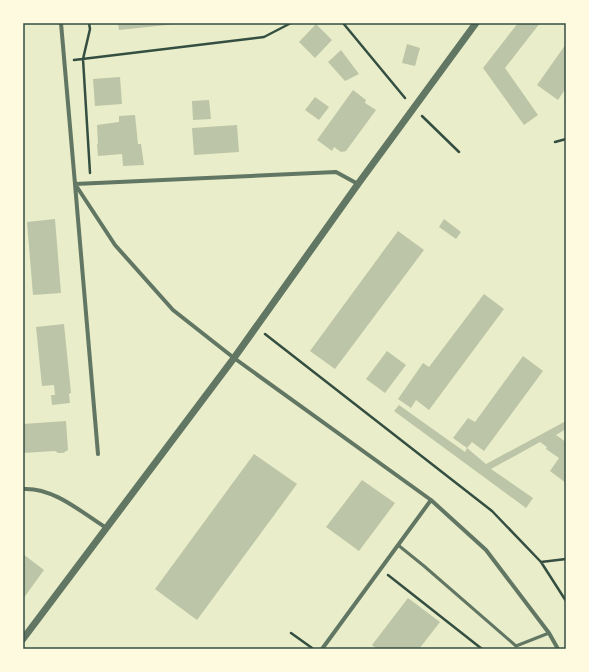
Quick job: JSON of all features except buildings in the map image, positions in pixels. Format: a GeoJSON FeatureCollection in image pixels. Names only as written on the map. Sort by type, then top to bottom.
{"type":"FeatureCollection","features":[{"type":"Feature","properties":{"kind":"street"},"geometry":{"type":"LineString","coordinates":[[60,23],[98,454]]}},
{"type":"Feature","properties":{"kind":"street"},"geometry":{"type":"LineString","coordinates":[[23,639],[234,358],[358,184],[476,23]]}},
{"type":"Feature","properties":{"kind":"street"},"geometry":{"type":"LineString","coordinates":[[75,184],[336,172],[358,184]]}},
{"type":"Feature","properties":{"kind":"street"},"geometry":{"type":"LineString","coordinates":[[75,184],[114,245],[173,310],[234,358],[430,500],[486,550],[549,633],[558,649]]}},
{"type":"Feature","properties":{"kind":"street"},"geometry":{"type":"LineString","coordinates":[[23,489],[31,488],[50,494],[68,503],[106,527]]}},
{"type":"Feature","properties":{"kind":"street"},"geometry":{"type":"LineString","coordinates":[[322,649],[430,500]]}},
{"type":"Feature","properties":{"kind":"lane"},"geometry":{"type":"LineString","coordinates":[[398,545],[516,646],[549,633]]}},
{"type":"Feature","properties":{"kind":"path"},"geometry":{"type":"LineString","coordinates":[[89,23],[90,29],[83,59],[91,184]]}},
{"type":"Feature","properties":{"kind":"path"},"geometry":{"type":"LineString","coordinates":[[64,61],[264,37],[291,23]]}},
{"type":"Feature","properties":{"kind":"path"},"geometry":{"type":"LineString","coordinates":[[343,23],[414,108],[459,152]]}},
{"type":"Feature","properties":{"kind":"path"},"geometry":{"type":"LineString","coordinates":[[555,142],[566,139]]}},
{"type":"Feature","properties":{"kind":"path"},"geometry":{"type":"LineString","coordinates":[[256,326],[492,511],[540,562],[566,601]]}},
{"type":"Feature","properties":{"kind":"path"},"geometry":{"type":"LineString","coordinates":[[540,562],[566,559]]}},
{"type":"Feature","properties":{"kind":"path"},"geometry":{"type":"LineString","coordinates":[[380,569],[482,649]]}},
{"type":"Feature","properties":{"kind":"path"},"geometry":{"type":"LineString","coordinates":[[291,633],[313,649]]}}]}
